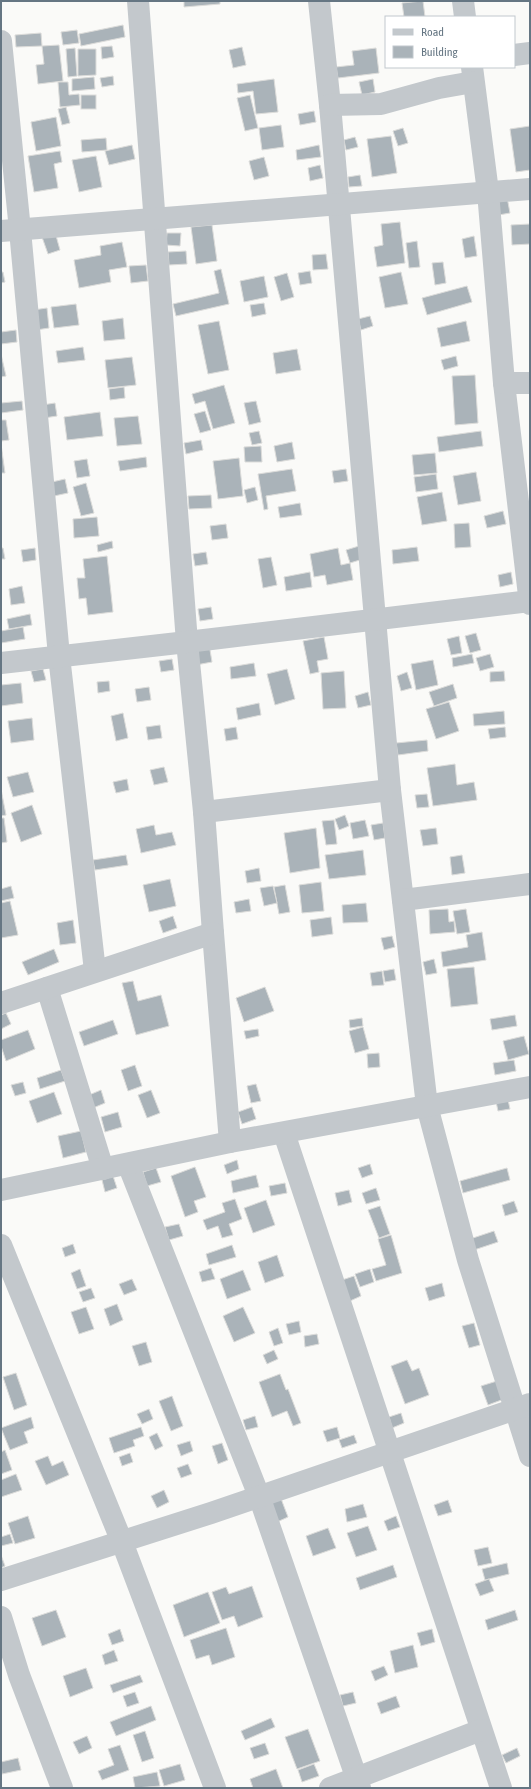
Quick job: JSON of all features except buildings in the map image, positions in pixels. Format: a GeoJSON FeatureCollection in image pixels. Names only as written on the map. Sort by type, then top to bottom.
{"type":"FeatureCollection","features":[{"type":"Feature","properties":{"kind":"street"},"geometry":{"type":"LineString","coordinates":[[138,1],[187,642],[204,812],[230,1142]]}},
{"type":"Feature","properties":{"kind":"street"},"geometry":{"type":"LineString","coordinates":[[319,1],[339,204],[390,790],[427,1106],[468,1260],[522,1406],[530,1456]]}},
{"type":"Feature","properties":{"kind":"street"},"geometry":{"type":"LineString","coordinates":[[463,1],[465,16]]}},
{"type":"Feature","properties":{"kind":"street"},"geometry":{"type":"LineString","coordinates":[[1,41],[11,231],[95,971]]}},
{"type":"Feature","properties":{"kind":"street"},"geometry":{"type":"LineString","coordinates":[[515,55],[530,53]]}},
{"type":"Feature","properties":{"kind":"street"},"geometry":{"type":"LineString","coordinates":[[330,105],[381,104],[439,88],[472,74],[488,192],[504,383],[530,604]]}},
{"type":"Feature","properties":{"kind":"street"},"geometry":{"type":"LineString","coordinates":[[11,231],[530,189]]}},
{"type":"Feature","properties":{"kind":"street"},"geometry":{"type":"LineString","coordinates":[[504,383],[530,383]]}},
{"type":"Feature","properties":{"kind":"street"},"geometry":{"type":"LineString","coordinates":[[1,663],[530,601]]}},
{"type":"Feature","properties":{"kind":"street"},"geometry":{"type":"LineString","coordinates":[[204,812],[390,790]]}},
{"type":"Feature","properties":{"kind":"street"},"geometry":{"type":"LineString","coordinates":[[402,900],[530,884]]}},
{"type":"Feature","properties":{"kind":"street"},"geometry":{"type":"LineString","coordinates":[[1,1003],[213,933]]}},
{"type":"Feature","properties":{"kind":"street"},"geometry":{"type":"LineString","coordinates":[[47,988],[102,1169]]}},
{"type":"Feature","properties":{"kind":"street"},"geometry":{"type":"LineString","coordinates":[[1,1190],[230,1142],[530,1087]]}},
{"type":"Feature","properties":{"kind":"street"},"geometry":{"type":"LineString","coordinates":[[284,1132],[388,1451],[501,1788]]}},
{"type":"Feature","properties":{"kind":"street"},"geometry":{"type":"LineString","coordinates":[[128,1164],[259,1496],[358,1783]]}},
{"type":"Feature","properties":{"kind":"street"},"geometry":{"type":"LineString","coordinates":[[1,1245],[122,1542],[215,1788]]}},
{"type":"Feature","properties":{"kind":"street"},"geometry":{"type":"LineString","coordinates":[[1,1580],[122,1542],[522,1406]]}},
{"type":"Feature","properties":{"kind":"street"},"geometry":{"type":"LineString","coordinates":[[1,1617],[10,1678],[62,1788]]}},
{"type":"Feature","properties":{"kind":"street"},"geometry":{"type":"LineString","coordinates":[[330,1788],[358,1783],[482,1730]]}}]}
